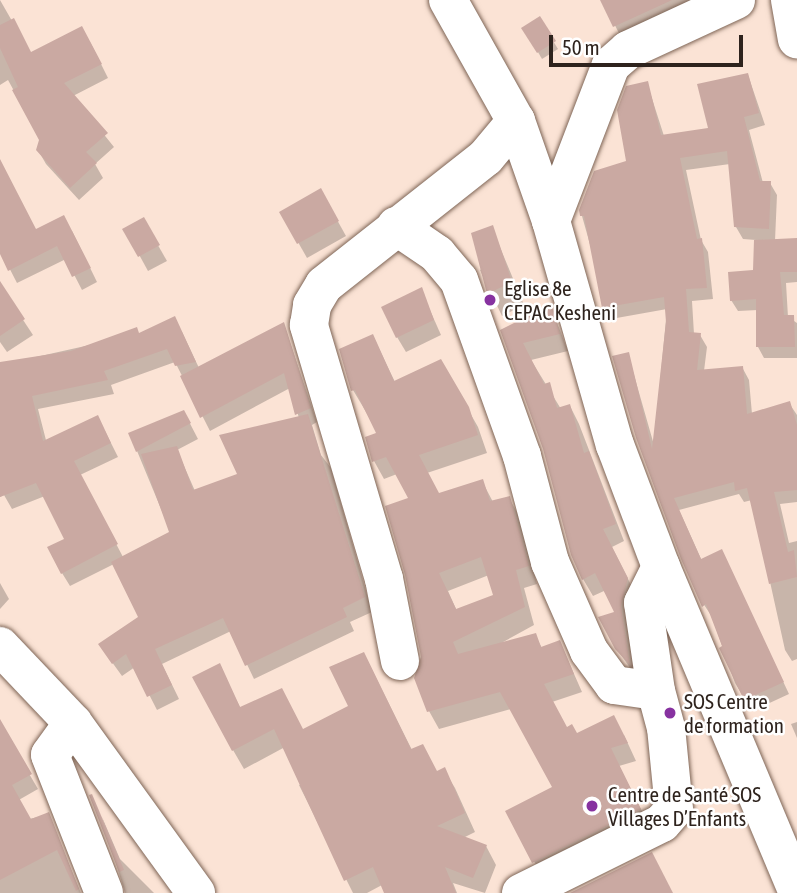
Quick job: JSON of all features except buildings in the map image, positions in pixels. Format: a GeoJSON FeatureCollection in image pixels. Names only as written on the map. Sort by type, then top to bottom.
{"type":"FeatureCollection","features":[{"type":"Feature","properties":{"kind":"street"},"geometry":{"type":"LineString","coordinates":[[448,0],[516,121],[551,221],[615,445],[661,567],[797,890]]}},
{"type":"Feature","properties":{"kind":"street"},"geometry":{"type":"LineString","coordinates":[[551,221],[611,65],[628,50],[692,8],[736,0]]}},
{"type":"Feature","properties":{"kind":"street"},"geometry":{"type":"LineString","coordinates":[[790,0],[797,39]]}},
{"type":"Feature","properties":{"kind":"street"},"geometry":{"type":"LineString","coordinates":[[400,661],[384,579],[309,325],[324,285],[486,157],[516,121]]}},
{"type":"Feature","properties":{"kind":"street"},"geometry":{"type":"LineString","coordinates":[[396,226],[437,254],[459,280],[522,456],[550,562],[589,651],[614,685],[656,691]]}},
{"type":"Feature","properties":{"kind":"street"},"geometry":{"type":"LineString","coordinates":[[521,893],[662,823],[674,809],[667,728],[656,691],[643,603],[661,567]]}},
{"type":"Feature","properties":{"kind":"street"},"geometry":{"type":"LineString","coordinates":[[0,646],[73,723],[197,893]]}},
{"type":"Feature","properties":{"kind":"street"},"geometry":{"type":"LineString","coordinates":[[73,723],[50,755],[104,893]]}},
{"type":"Feature","properties":{"kind":"place","name":"Eglise 8e CEPAC Kesheni"},"geometry":{"type":"Point","coordinates":[490,300]}},
{"type":"Feature","properties":{"kind":"place","name":"SOS Centre de formation"},"geometry":{"type":"Point","coordinates":[670,713]}},
{"type":"Feature","properties":{"kind":"place","name":"Centre de Santé SOS Villages D’Enfants"},"geometry":{"type":"Point","coordinates":[592,806]}}]}
